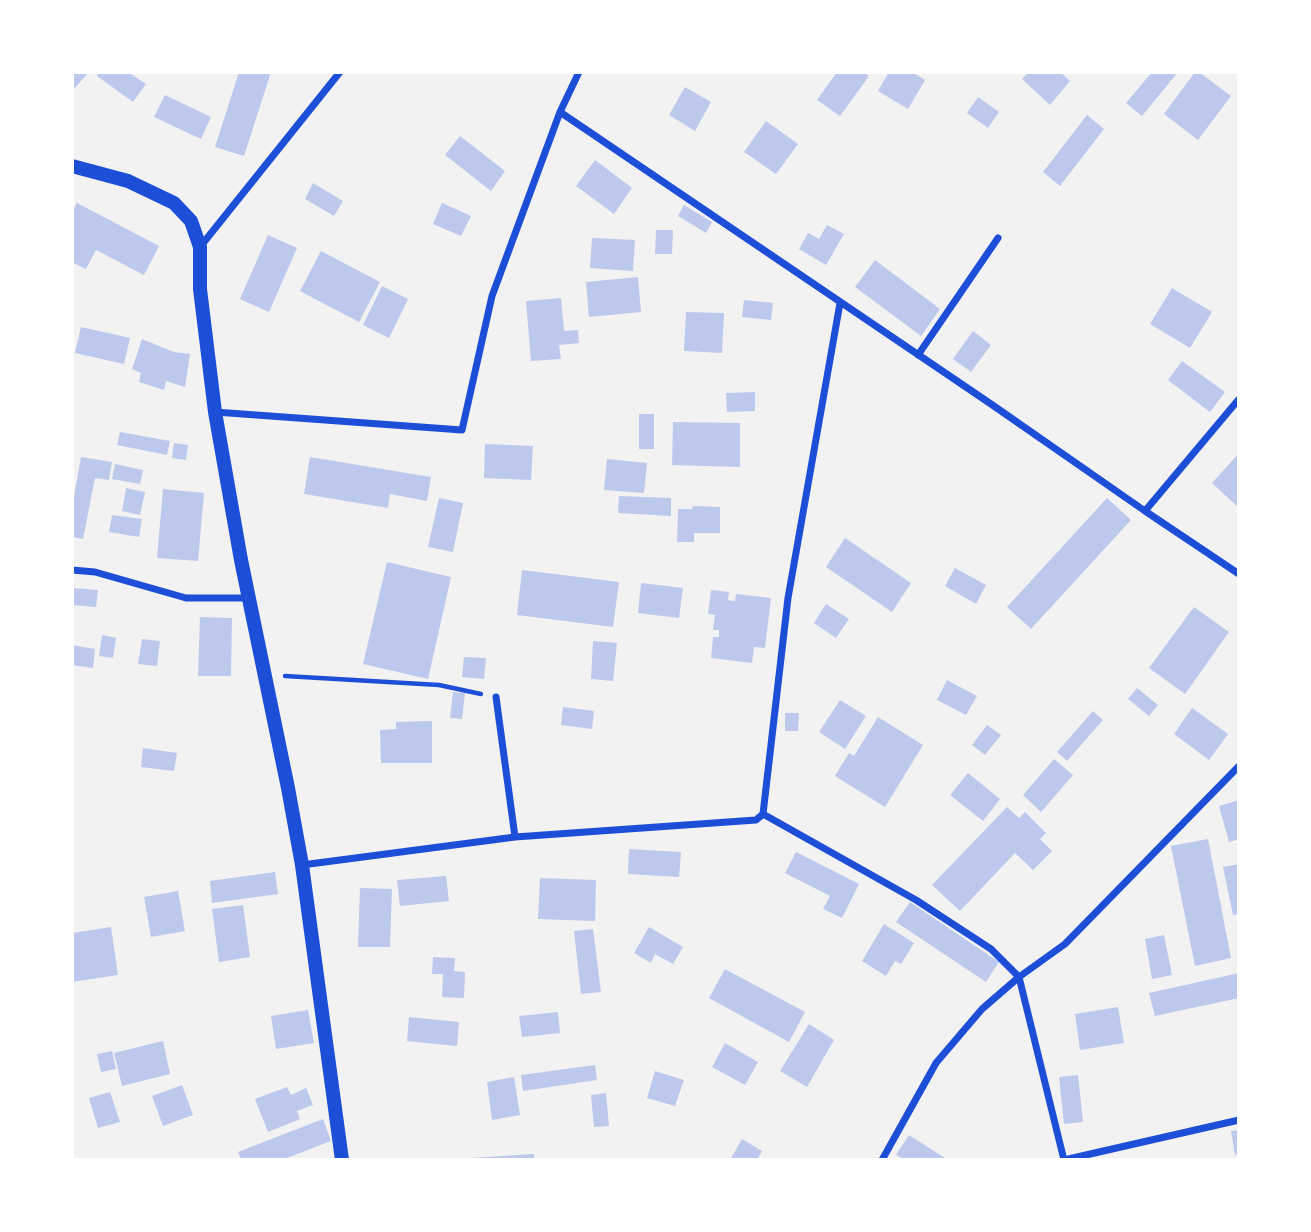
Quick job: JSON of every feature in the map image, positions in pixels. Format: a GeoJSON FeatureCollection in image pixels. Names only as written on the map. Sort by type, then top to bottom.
{"type":"FeatureCollection","features":[{"type":"Feature","properties":{"kind":"main road"},"geometry":{"type":"LineString","coordinates":[[72,166],[128,181],[174,203],[191,221],[200,247],[200,289],[215,412],[248,598],[302,865],[342,1160]]}},
{"type":"Feature","properties":{"kind":"street"},"geometry":{"type":"LineString","coordinates":[[200,247],[340,72]]}},
{"type":"Feature","properties":{"kind":"street"},"geometry":{"type":"LineString","coordinates":[[215,412],[462,430],[492,296],[560,111],[579,72]]}},
{"type":"Feature","properties":{"kind":"street"},"geometry":{"type":"LineString","coordinates":[[560,111],[1239,574]]}},
{"type":"Feature","properties":{"kind":"street"},"geometry":{"type":"LineString","coordinates":[[918,355],[998,238]]}},
{"type":"Feature","properties":{"kind":"street"},"geometry":{"type":"LineString","coordinates":[[302,865],[515,837],[756,820],[763,814],[788,597],[840,303]]}},
{"type":"Feature","properties":{"kind":"street"},"geometry":{"type":"LineString","coordinates":[[1145,511],[1239,398]]}},
{"type":"Feature","properties":{"kind":"street"},"geometry":{"type":"LineString","coordinates":[[72,570],[95,572],[186,598],[248,598]]}},
{"type":"Feature","properties":{"kind":"street"},"geometry":{"type":"LineString","coordinates":[[496,697],[515,837]]}},
{"type":"Feature","properties":{"kind":"street"},"geometry":{"type":"LineString","coordinates":[[882,1160],[936,1063],[982,1009],[1018,977],[1065,944],[1239,766]]}},
{"type":"Feature","properties":{"kind":"street"},"geometry":{"type":"LineString","coordinates":[[763,814],[916,901],[991,949],[1018,977],[1064,1160],[1239,1120]]}},
{"type":"Feature","properties":{"kind":"path"},"geometry":{"type":"LineString","coordinates":[[265,675],[439,685],[496,697]]}},
{"type":"Feature","properties":{"kind":"building"},"geometry":{"type":"Polygon","coordinates":[[[72,72],[89,72],[72,91],[72,72]]]}},
{"type":"Feature","properties":{"kind":"building"},"geometry":{"type":"Polygon","coordinates":[[[100,72],[128,72],[146,84],[133,102],[97,76],[100,72]]]}},
{"type":"Feature","properties":{"kind":"building"},"geometry":{"type":"Polygon","coordinates":[[[239,72],[271,72],[244,156],[215,147],[239,72]]]}},
{"type":"Feature","properties":{"kind":"building"},"geometry":{"type":"Polygon","coordinates":[[[837,72],[863,72],[869,76],[840,116],[817,100],[837,72]]]}},
{"type":"Feature","properties":{"kind":"building"},"geometry":{"type":"Polygon","coordinates":[[[889,72],[912,72],[925,80],[908,109],[878,91],[889,72]]]}},
{"type":"Feature","properties":{"kind":"building"},"geometry":{"type":"Polygon","coordinates":[[[1029,72],[1060,72],[1070,81],[1050,105],[1022,79],[1029,72]]]}},
{"type":"Feature","properties":{"kind":"building"},"geometry":{"type":"Polygon","coordinates":[[[1152,72],[1178,72],[1142,116],[1126,103],[1152,72]]]}},
{"type":"Feature","properties":{"kind":"building"},"geometry":{"type":"Polygon","coordinates":[[[1195,72],[1199,72],[1231,96],[1198,140],[1164,114],[1195,72]]]}},
{"type":"Feature","properties":{"kind":"building"},"geometry":{"type":"Polygon","coordinates":[[[685,87],[711,102],[695,131],[669,115],[685,87]]]}},
{"type":"Feature","properties":{"kind":"building"},"geometry":{"type":"Polygon","coordinates":[[[165,95],[211,117],[201,139],[154,117],[165,95]]]}},
{"type":"Feature","properties":{"kind":"building"},"geometry":{"type":"Polygon","coordinates":[[[978,97],[999,112],[988,128],[967,113],[978,97]]]}},
{"type":"Feature","properties":{"kind":"building"},"geometry":{"type":"Polygon","coordinates":[[[1087,115],[1104,129],[1060,186],[1043,172],[1087,115]]]}},
{"type":"Feature","properties":{"kind":"building"},"geometry":{"type":"Polygon","coordinates":[[[766,121],[798,144],[776,174],[744,152],[766,121]]]}},
{"type":"Feature","properties":{"kind":"building"},"geometry":{"type":"Polygon","coordinates":[[[460,136],[505,171],[491,191],[445,155],[460,136]]]}},
{"type":"Feature","properties":{"kind":"building"},"geometry":{"type":"Polygon","coordinates":[[[595,160],[632,188],[614,214],[576,186],[595,160]]]}},
{"type":"Feature","properties":{"kind":"building"},"geometry":{"type":"Polygon","coordinates":[[[313,183],[343,201],[334,216],[305,199],[313,183]]]}},
{"type":"Feature","properties":{"kind":"building"},"geometry":{"type":"Polygon","coordinates":[[[77,203],[159,246],[144,275],[96,250],[86,269],[72,262],[72,212],[77,203]]]}},
{"type":"Feature","properties":{"kind":"building"},"geometry":{"type":"Polygon","coordinates":[[[442,203],[471,216],[461,236],[433,224],[442,203]]]}},
{"type":"Feature","properties":{"kind":"building"},"geometry":{"type":"Polygon","coordinates":[[[684,205],[712,222],[706,233],[678,216],[684,205]]]}},
{"type":"Feature","properties":{"kind":"building"},"geometry":{"type":"Polygon","coordinates":[[[827,225],[844,234],[826,265],[799,249],[808,233],[819,239],[827,225]]]}},
{"type":"Feature","properties":{"kind":"building"},"geometry":{"type":"Polygon","coordinates":[[[656,230],[673,230],[672,254],[655,254],[656,230]]]}},
{"type":"Feature","properties":{"kind":"building"},"geometry":{"type":"Polygon","coordinates":[[[268,235],[297,248],[269,312],[240,299],[268,235]]]}},
{"type":"Feature","properties":{"kind":"building"},"geometry":{"type":"Polygon","coordinates":[[[592,238],[635,240],[633,271],[590,268],[592,238]]]}},
{"type":"Feature","properties":{"kind":"building"},"geometry":{"type":"Polygon","coordinates":[[[321,251],[380,282],[359,322],[300,291],[321,251]]]}},
{"type":"Feature","properties":{"kind":"building"},"geometry":{"type":"Polygon","coordinates":[[[875,260],[940,309],[921,336],[855,287],[875,260]]]}},
{"type":"Feature","properties":{"kind":"building"},"geometry":{"type":"Polygon","coordinates":[[[638,277],[641,312],[589,317],[586,282],[638,277]]]}},
{"type":"Feature","properties":{"kind":"building"},"geometry":{"type":"Polygon","coordinates":[[[382,286],[408,299],[389,338],[363,325],[382,286]]]}},
{"type":"Feature","properties":{"kind":"building"},"geometry":{"type":"Polygon","coordinates":[[[1172,288],[1212,312],[1190,348],[1150,324],[1172,288]]]}},
{"type":"Feature","properties":{"kind":"building"},"geometry":{"type":"Polygon","coordinates":[[[561,298],[564,331],[578,330],[579,343],[559,345],[561,359],[531,361],[526,301],[561,298]]]}},
{"type":"Feature","properties":{"kind":"building"},"geometry":{"type":"Polygon","coordinates":[[[744,300],[773,303],[771,320],[742,317],[744,300]]]}},
{"type":"Feature","properties":{"kind":"building"},"geometry":{"type":"Polygon","coordinates":[[[686,312],[724,313],[722,353],[684,351],[686,312]]]}},
{"type":"Feature","properties":{"kind":"building"},"geometry":{"type":"Polygon","coordinates":[[[81,327],[130,338],[124,364],[75,353],[81,327]]]}},
{"type":"Feature","properties":{"kind":"building"},"geometry":{"type":"Polygon","coordinates":[[[973,331],[991,345],[971,372],[953,359],[973,331]]]}},
{"type":"Feature","properties":{"kind":"building"},"geometry":{"type":"Polygon","coordinates":[[[142,339],[174,352],[190,354],[185,387],[166,381],[164,390],[139,382],[141,373],[132,369],[142,339]]]}},
{"type":"Feature","properties":{"kind":"building"},"geometry":{"type":"Polygon","coordinates":[[[1182,361],[1225,392],[1210,412],[1168,380],[1182,361]]]}},
{"type":"Feature","properties":{"kind":"building"},"geometry":{"type":"Polygon","coordinates":[[[755,392],[755,411],[727,412],[726,393],[755,392]]]}},
{"type":"Feature","properties":{"kind":"building"},"geometry":{"type":"Polygon","coordinates":[[[639,414],[654,414],[654,449],[639,449],[639,414]]]}},
{"type":"Feature","properties":{"kind":"building"},"geometry":{"type":"Polygon","coordinates":[[[673,422],[740,423],[740,467],[672,465],[673,422]]]}},
{"type":"Feature","properties":{"kind":"building"},"geometry":{"type":"Polygon","coordinates":[[[120,432],[170,441],[167,455],[117,445],[120,432]]]}},
{"type":"Feature","properties":{"kind":"building"},"geometry":{"type":"Polygon","coordinates":[[[174,443],[188,445],[186,460],[172,458],[174,443]]]}},
{"type":"Feature","properties":{"kind":"building"},"geometry":{"type":"Polygon","coordinates":[[[485,444],[533,446],[531,480],[484,478],[485,444]]]}},
{"type":"Feature","properties":{"kind":"building"},"geometry":{"type":"Polygon","coordinates":[[[1239,453],[1239,508],[1212,483],[1239,453]]]}},
{"type":"Feature","properties":{"kind":"building"},"geometry":{"type":"Polygon","coordinates":[[[81,457],[112,462],[109,480],[95,478],[83,539],[72,537],[72,508],[81,457]]]}},
{"type":"Feature","properties":{"kind":"building"},"geometry":{"type":"Polygon","coordinates":[[[310,457],[431,477],[427,501],[390,494],[388,508],[304,494],[310,457]]]}},
{"type":"Feature","properties":{"kind":"building"},"geometry":{"type":"Polygon","coordinates":[[[607,459],[647,463],[644,493],[604,490],[607,459]]]}},
{"type":"Feature","properties":{"kind":"building"},"geometry":{"type":"Polygon","coordinates":[[[115,464],[143,470],[140,484],[112,479],[115,464]]]}},
{"type":"Feature","properties":{"kind":"building"},"geometry":{"type":"Polygon","coordinates":[[[126,488],[145,492],[140,515],[122,511],[126,488]]]}},
{"type":"Feature","properties":{"kind":"building"},"geometry":{"type":"Polygon","coordinates":[[[163,489],[204,493],[198,561],[157,558],[163,489]]]}},
{"type":"Feature","properties":{"kind":"building"},"geometry":{"type":"Polygon","coordinates":[[[619,496],[671,498],[671,516],[618,513],[619,496]]]}},
{"type":"Feature","properties":{"kind":"building"},"geometry":{"type":"Polygon","coordinates":[[[439,498],[463,503],[453,552],[428,547],[439,498]]]}},
{"type":"Feature","properties":{"kind":"building"},"geometry":{"type":"Polygon","coordinates":[[[1107,498],[1131,520],[1031,629],[1007,607],[1107,498]]]}},
{"type":"Feature","properties":{"kind":"building"},"geometry":{"type":"Polygon","coordinates":[[[693,506],[720,507],[720,533],[694,533],[694,542],[677,542],[678,509],[692,509],[693,506]]]}},
{"type":"Feature","properties":{"kind":"building"},"geometry":{"type":"Polygon","coordinates":[[[112,515],[142,519],[139,537],[109,532],[112,515]]]}},
{"type":"Feature","properties":{"kind":"building"},"geometry":{"type":"Polygon","coordinates":[[[845,538],[911,583],[892,612],[826,567],[845,538]]]}},
{"type":"Feature","properties":{"kind":"building"},"geometry":{"type":"Polygon","coordinates":[[[387,562],[451,577],[428,679],[363,664],[387,562]]]}},
{"type":"Feature","properties":{"kind":"building"},"geometry":{"type":"Polygon","coordinates":[[[955,568],[986,585],[976,604],[945,586],[955,568]]]}},
{"type":"Feature","properties":{"kind":"building"},"geometry":{"type":"Polygon","coordinates":[[[522,570],[619,582],[613,627],[517,615],[522,570]]]}},
{"type":"Feature","properties":{"kind":"building"},"geometry":{"type":"Polygon","coordinates":[[[641,583],[683,588],[679,618],[638,613],[641,583]]]}},
{"type":"Feature","properties":{"kind":"building"},"geometry":{"type":"Polygon","coordinates":[[[72,588],[98,590],[96,607],[72,605],[72,588]]]}},
{"type":"Feature","properties":{"kind":"building"},"geometry":{"type":"Polygon","coordinates":[[[711,590],[729,592],[728,600],[735,601],[736,594],[771,598],[765,648],[754,647],[752,663],[711,658],[713,637],[719,637],[719,630],[713,630],[715,615],[708,614],[711,590]]]}},
{"type":"Feature","properties":{"kind":"building"},"geometry":{"type":"Polygon","coordinates":[[[826,604],[849,619],[836,638],[814,623],[826,604]]]}},
{"type":"Feature","properties":{"kind":"building"},"geometry":{"type":"Polygon","coordinates":[[[1194,607],[1229,632],[1185,694],[1149,668],[1194,607]]]}},
{"type":"Feature","properties":{"kind":"building"},"geometry":{"type":"Polygon","coordinates":[[[200,617],[232,618],[231,676],[198,676],[200,617]]]}},
{"type":"Feature","properties":{"kind":"building"},"geometry":{"type":"Polygon","coordinates":[[[102,635],[116,638],[113,658],[99,656],[102,635]]]}},
{"type":"Feature","properties":{"kind":"building"},"geometry":{"type":"Polygon","coordinates":[[[142,639],[160,641],[157,666],[138,664],[142,639]]]}},
{"type":"Feature","properties":{"kind":"building"},"geometry":{"type":"Polygon","coordinates":[[[593,641],[617,643],[613,681],[591,679],[593,641]]]}},
{"type":"Feature","properties":{"kind":"building"},"geometry":{"type":"Polygon","coordinates":[[[72,645],[95,649],[93,668],[72,665],[72,645]]]}},
{"type":"Feature","properties":{"kind":"building"},"geometry":{"type":"Polygon","coordinates":[[[464,657],[486,658],[484,679],[462,677],[464,657]]]}},
{"type":"Feature","properties":{"kind":"building"},"geometry":{"type":"Polygon","coordinates":[[[947,680],[977,696],[966,715],[937,700],[947,680]]]}},
{"type":"Feature","properties":{"kind":"building"},"geometry":{"type":"Polygon","coordinates":[[[1137,688],[1158,705],[1149,716],[1128,699],[1137,688]]]}},
{"type":"Feature","properties":{"kind":"building"},"geometry":{"type":"Polygon","coordinates":[[[453,692],[465,693],[462,719],[450,718],[453,692]]]}},
{"type":"Feature","properties":{"kind":"building"},"geometry":{"type":"Polygon","coordinates":[[[840,700],[866,716],[845,749],[819,732],[840,700]]]}},
{"type":"Feature","properties":{"kind":"building"},"geometry":{"type":"Polygon","coordinates":[[[563,707],[594,711],[592,729],[561,725],[563,707]]]}},
{"type":"Feature","properties":{"kind":"building"},"geometry":{"type":"Polygon","coordinates":[[[1192,708],[1228,734],[1209,760],[1174,734],[1192,708]]]}},
{"type":"Feature","properties":{"kind":"building"},"geometry":{"type":"Polygon","coordinates":[[[1093,711],[1103,720],[1067,761],[1057,752],[1093,711]]]}},
{"type":"Feature","properties":{"kind":"building"},"geometry":{"type":"Polygon","coordinates":[[[785,713],[799,713],[798,731],[785,731],[785,713]]]}},
{"type":"Feature","properties":{"kind":"building"},"geometry":{"type":"Polygon","coordinates":[[[878,717],[923,745],[885,807],[835,776],[849,753],[854,756],[878,717]]]}},
{"type":"Feature","properties":{"kind":"building"},"geometry":{"type":"Polygon","coordinates":[[[432,721],[432,763],[381,763],[380,730],[396,729],[396,722],[432,721]]]}},
{"type":"Feature","properties":{"kind":"building"},"geometry":{"type":"Polygon","coordinates":[[[987,725],[1001,735],[985,755],[972,745],[987,725]]]}},
{"type":"Feature","properties":{"kind":"building"},"geometry":{"type":"Polygon","coordinates":[[[143,748],[177,753],[174,771],[141,767],[143,748]]]}},
{"type":"Feature","properties":{"kind":"building"},"geometry":{"type":"Polygon","coordinates":[[[1054,759],[1073,775],[1041,812],[1023,795],[1054,759]]]}},
{"type":"Feature","properties":{"kind":"building"},"geometry":{"type":"Polygon","coordinates":[[[968,773],[1000,799],[983,821],[950,795],[968,773]]]}},
{"type":"Feature","properties":{"kind":"building"},"geometry":{"type":"Polygon","coordinates":[[[1239,800],[1239,839],[1229,842],[1219,806],[1239,800]]]}},
{"type":"Feature","properties":{"kind":"building"},"geometry":{"type":"Polygon","coordinates":[[[1007,807],[1019,818],[1025,812],[1046,833],[1040,839],[1052,851],[1033,870],[1015,853],[960,911],[932,885],[1007,807]]]}},
{"type":"Feature","properties":{"kind":"building"},"geometry":{"type":"Polygon","coordinates":[[[1208,839],[1231,958],[1195,966],[1171,846],[1208,839]]]}},
{"type":"Feature","properties":{"kind":"building"},"geometry":{"type":"Polygon","coordinates":[[[629,849],[681,852],[679,877],[628,874],[629,849]]]}},
{"type":"Feature","properties":{"kind":"building"},"geometry":{"type":"Polygon","coordinates":[[[796,852],[859,884],[842,918],[823,909],[830,896],[785,873],[796,852]]]}},
{"type":"Feature","properties":{"kind":"building"},"geometry":{"type":"Polygon","coordinates":[[[1239,864],[1239,914],[1233,915],[1223,867],[1239,864]]]}},
{"type":"Feature","properties":{"kind":"building"},"geometry":{"type":"Polygon","coordinates":[[[275,872],[278,894],[212,903],[210,881],[275,872]]]}},
{"type":"Feature","properties":{"kind":"building"},"geometry":{"type":"Polygon","coordinates":[[[446,876],[449,901],[400,906],[397,880],[446,876]]]}},
{"type":"Feature","properties":{"kind":"building"},"geometry":{"type":"Polygon","coordinates":[[[540,878],[596,880],[595,921],[538,919],[540,878]]]}},
{"type":"Feature","properties":{"kind":"building"},"geometry":{"type":"Polygon","coordinates":[[[360,888],[392,889],[390,947],[358,947],[360,888]]]}},
{"type":"Feature","properties":{"kind":"building"},"geometry":{"type":"Polygon","coordinates":[[[178,891],[185,931],[151,937],[144,897],[178,891]]]}},
{"type":"Feature","properties":{"kind":"building"},"geometry":{"type":"Polygon","coordinates":[[[910,902],[999,962],[986,982],[896,922],[910,902]]]}},
{"type":"Feature","properties":{"kind":"building"},"geometry":{"type":"Polygon","coordinates":[[[243,905],[250,957],[219,962],[212,909],[243,905]]]}},
{"type":"Feature","properties":{"kind":"building"},"geometry":{"type":"Polygon","coordinates":[[[884,924],[914,943],[901,964],[895,961],[886,976],[862,961],[884,924]]]}},
{"type":"Feature","properties":{"kind":"building"},"geometry":{"type":"Polygon","coordinates":[[[111,927],[118,975],[72,982],[72,933],[111,927]]]}},
{"type":"Feature","properties":{"kind":"building"},"geometry":{"type":"Polygon","coordinates":[[[649,927],[683,947],[673,964],[655,954],[651,963],[634,953],[649,927]]]}},
{"type":"Feature","properties":{"kind":"building"},"geometry":{"type":"Polygon","coordinates":[[[593,929],[601,992],[581,994],[574,931],[593,929]]]}},
{"type":"Feature","properties":{"kind":"building"},"geometry":{"type":"Polygon","coordinates":[[[1164,935],[1172,975],[1152,979],[1145,939],[1164,935]]]}},
{"type":"Feature","properties":{"kind":"building"},"geometry":{"type":"Polygon","coordinates":[[[433,957],[455,958],[454,971],[465,972],[464,998],[442,997],[443,974],[432,974],[433,957]]]}},
{"type":"Feature","properties":{"kind":"building"},"geometry":{"type":"Polygon","coordinates":[[[725,969],[805,1012],[789,1042],[709,998],[725,969]]]}},
{"type":"Feature","properties":{"kind":"building"},"geometry":{"type":"Polygon","coordinates":[[[1239,973],[1239,998],[1155,1016],[1149,993],[1239,973]]]}},
{"type":"Feature","properties":{"kind":"building"},"geometry":{"type":"Polygon","coordinates":[[[1118,1007],[1124,1043],[1080,1050],[1075,1014],[1118,1007]]]}},
{"type":"Feature","properties":{"kind":"building"},"geometry":{"type":"Polygon","coordinates":[[[308,1010],[314,1043],[276,1049],[271,1016],[308,1010]]]}},
{"type":"Feature","properties":{"kind":"building"},"geometry":{"type":"Polygon","coordinates":[[[558,1012],[560,1033],[522,1037],[519,1016],[558,1012]]]}},
{"type":"Feature","properties":{"kind":"building"},"geometry":{"type":"Polygon","coordinates":[[[409,1017],[459,1022],[457,1046],[407,1041],[409,1017]]]}},
{"type":"Feature","properties":{"kind":"building"},"geometry":{"type":"Polygon","coordinates":[[[809,1024],[834,1040],[807,1087],[780,1071],[809,1024]]]}},
{"type":"Feature","properties":{"kind":"building"},"geometry":{"type":"Polygon","coordinates":[[[163,1041],[170,1074],[122,1086],[114,1053],[163,1041]]]}},
{"type":"Feature","properties":{"kind":"building"},"geometry":{"type":"Polygon","coordinates":[[[725,1043],[758,1062],[745,1085],[712,1067],[725,1043]]]}},
{"type":"Feature","properties":{"kind":"building"},"geometry":{"type":"Polygon","coordinates":[[[112,1051],[116,1069],[101,1072],[97,1054],[112,1051]]]}},
{"type":"Feature","properties":{"kind":"building"},"geometry":{"type":"Polygon","coordinates":[[[595,1065],[597,1080],[523,1091],[521,1075],[595,1065]]]}},
{"type":"Feature","properties":{"kind":"building"},"geometry":{"type":"Polygon","coordinates":[[[655,1071],[684,1080],[675,1106],[647,1098],[655,1071]]]}},
{"type":"Feature","properties":{"kind":"building"},"geometry":{"type":"Polygon","coordinates":[[[1078,1075],[1083,1122],[1064,1124],[1059,1077],[1078,1075]]]}},
{"type":"Feature","properties":{"kind":"building"},"geometry":{"type":"Polygon","coordinates":[[[514,1077],[520,1115],[492,1120],[487,1082],[514,1077]]]}},
{"type":"Feature","properties":{"kind":"building"},"geometry":{"type":"Polygon","coordinates":[[[182,1085],[193,1115],[163,1126],[152,1096],[182,1085]]]}},
{"type":"Feature","properties":{"kind":"building"},"geometry":{"type":"Polygon","coordinates":[[[287,1087],[291,1095],[306,1088],[313,1105],[297,1111],[300,1119],[268,1132],[255,1099],[287,1087]]]}},
{"type":"Feature","properties":{"kind":"building"},"geometry":{"type":"Polygon","coordinates":[[[110,1092],[120,1122],[98,1128],[89,1098],[110,1092]]]}},
{"type":"Feature","properties":{"kind":"building"},"geometry":{"type":"Polygon","coordinates":[[[606,1093],[609,1126],[594,1127],[591,1095],[606,1093]]]}},
{"type":"Feature","properties":{"kind":"building"},"geometry":{"type":"Polygon","coordinates":[[[323,1119],[331,1141],[282,1160],[241,1160],[238,1152],[323,1119]]]}},
{"type":"Feature","properties":{"kind":"building"},"geometry":{"type":"Polygon","coordinates":[[[1239,1130],[1239,1154],[1235,1155],[1231,1131],[1239,1130]]]}},
{"type":"Feature","properties":{"kind":"building"},"geometry":{"type":"Polygon","coordinates":[[[909,1135],[948,1160],[905,1160],[896,1155],[909,1135]]]}},
{"type":"Feature","properties":{"kind":"building"},"geometry":{"type":"Polygon","coordinates":[[[742,1139],[762,1151],[757,1160],[730,1160],[742,1139]]]}},
{"type":"Feature","properties":{"kind":"building"},"geometry":{"type":"Polygon","coordinates":[[[534,1154],[534,1160],[471,1160],[471,1158],[534,1154]]]}}]}
